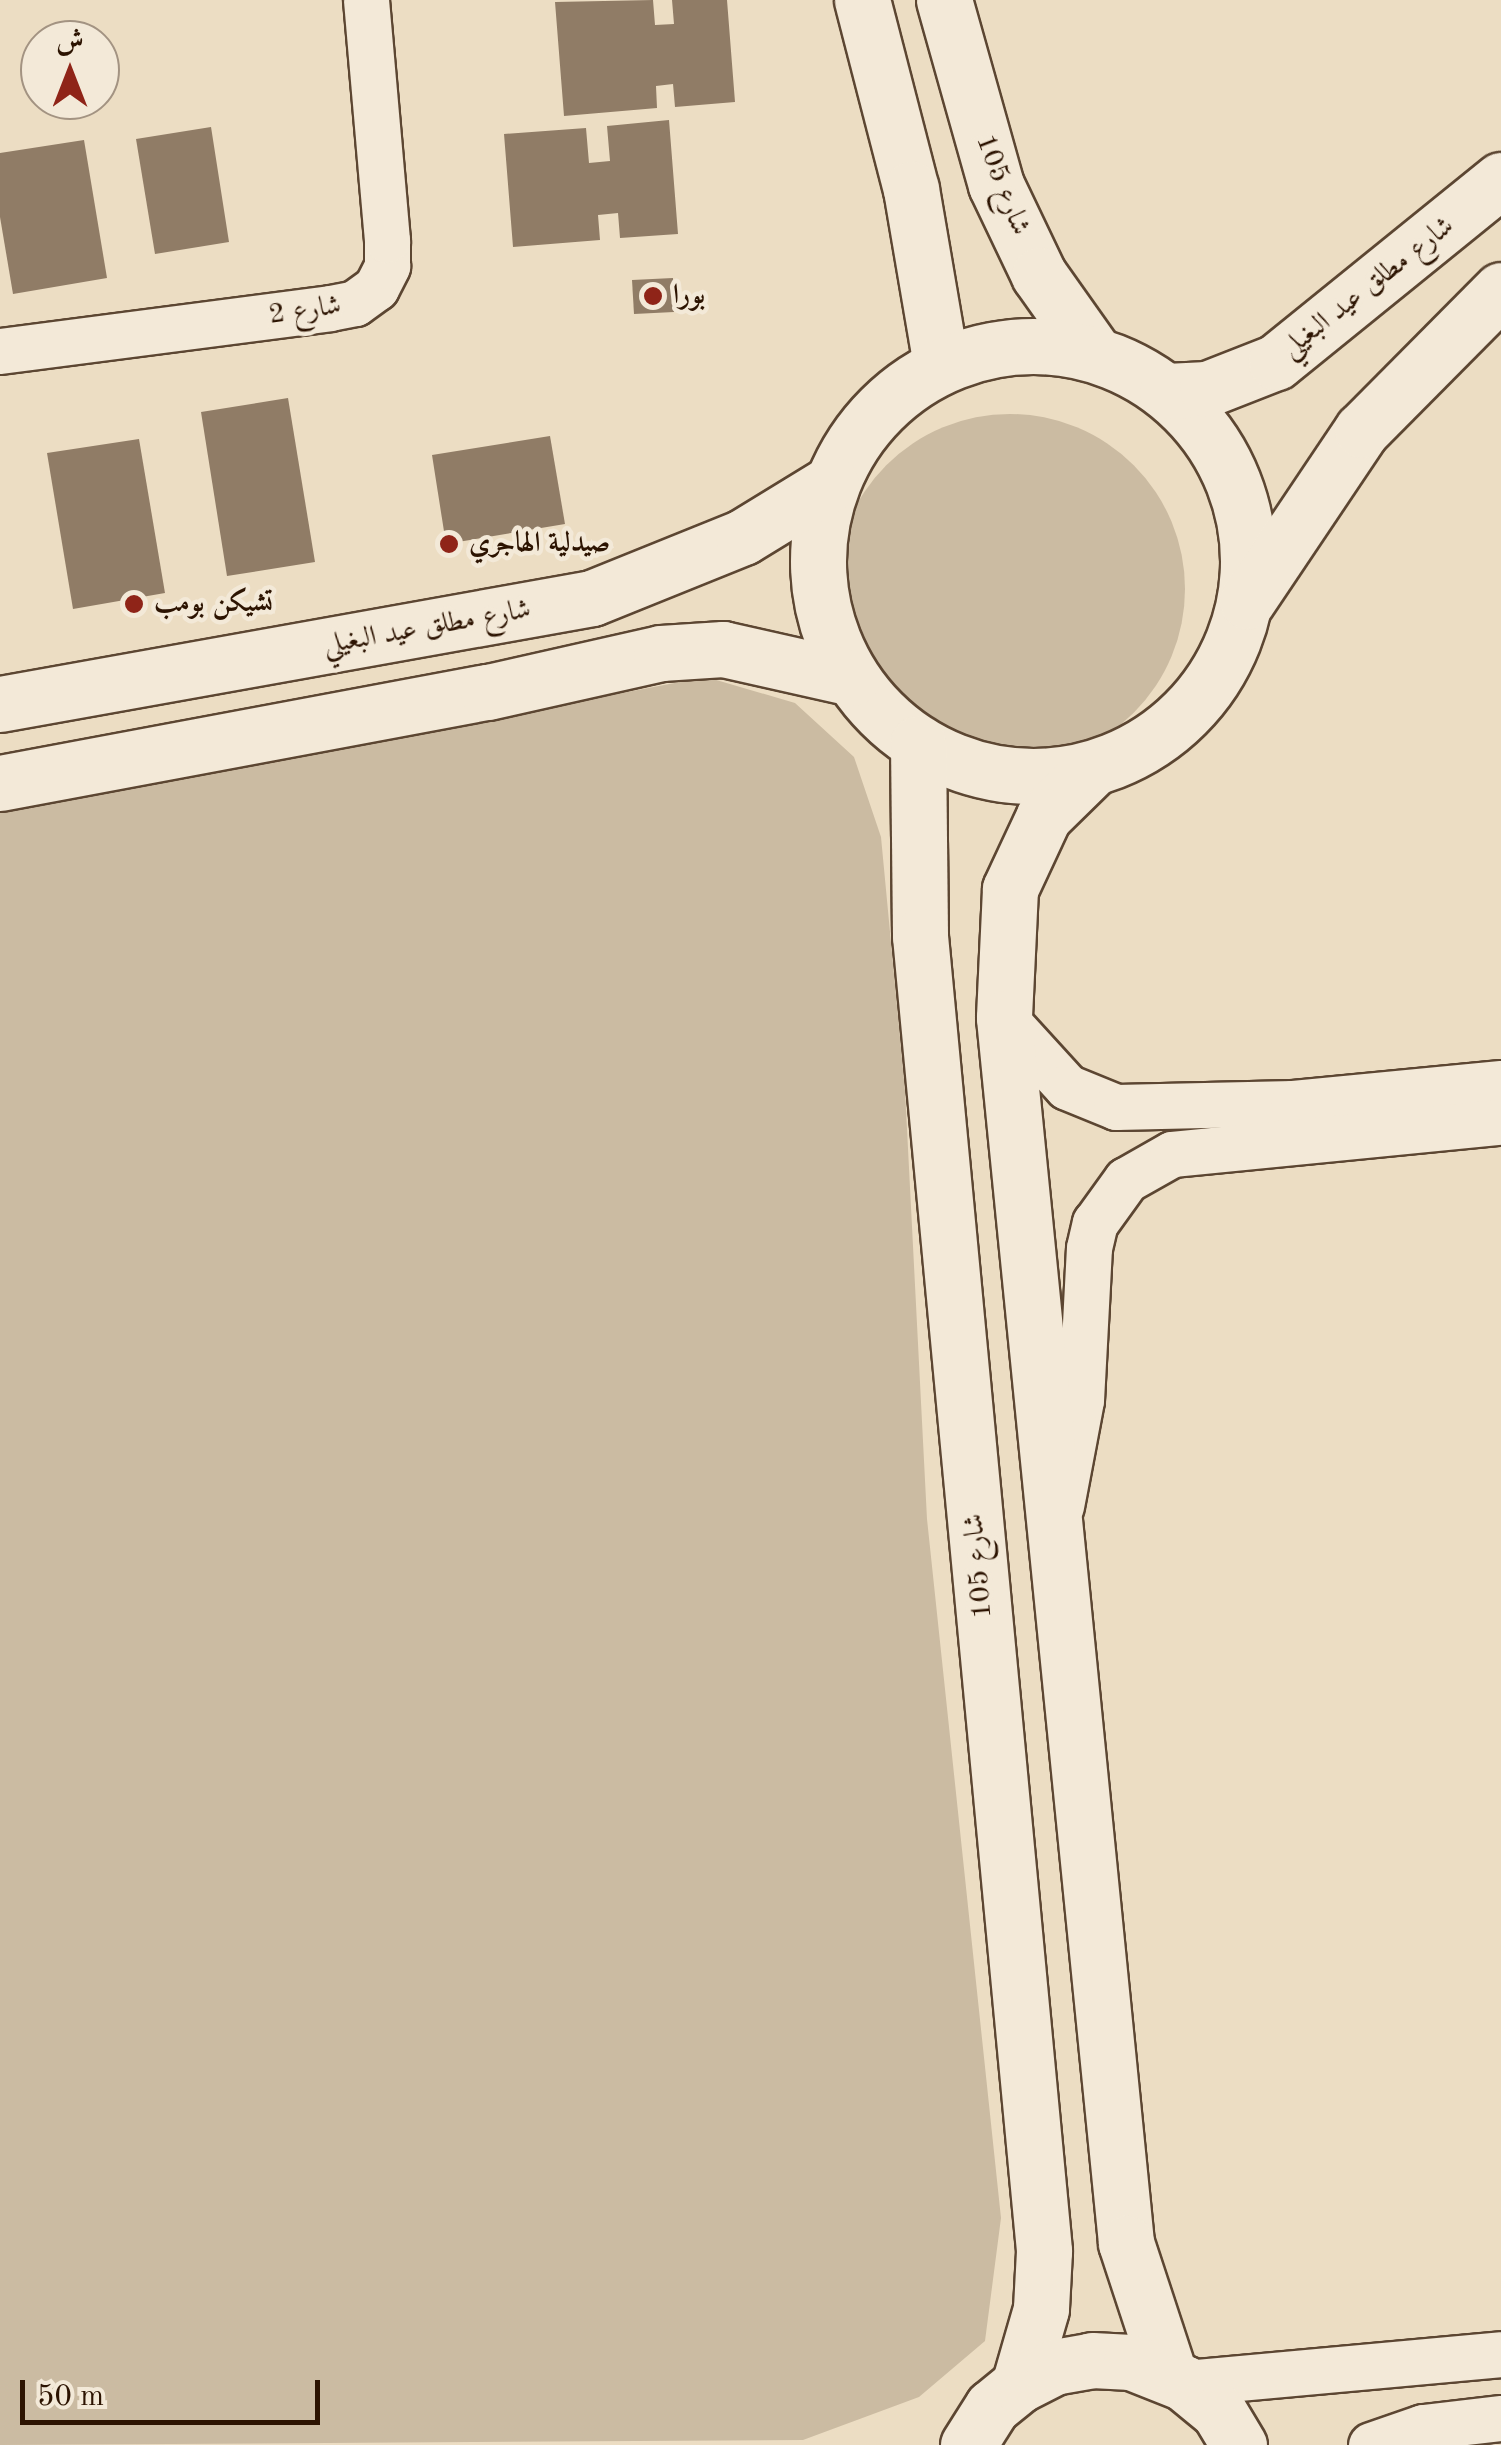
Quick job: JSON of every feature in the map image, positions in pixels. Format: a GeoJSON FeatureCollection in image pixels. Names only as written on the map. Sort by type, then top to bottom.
{"type":"FeatureCollection","features":[{"type":"Feature","properties":{"kind":"street","name":"شارع 2"},"geometry":{"type":"LineString","coordinates":[[0,351],[356,304],[376,288],[388,266],[388,240],[366,0]]}},
{"type":"Feature","properties":{"kind":"street"},"geometry":{"type":"LineString","coordinates":[[862,0],[911,189],[941,365]]}},
{"type":"Feature","properties":{"kind":"street","name":"شارع 105"},"geometry":{"type":"LineString","coordinates":[[944,0],[996,185],[1039,275],[1095,354]]}},
{"type":"Feature","properties":{"kind":"street","name":"شارع مطلق عيد البغيلي"},"geometry":{"type":"LineString","coordinates":[[1167,391],[1207,389],[1276,362],[1501,180]]}},
{"type":"Feature","properties":{"kind":"street"},"geometry":{"type":"LineString","coordinates":[[1246,601],[1310,516],[1362,430],[1501,290]]}},
{"type":"Feature","properties":{"kind":"street"},"geometry":{"type":"LineString","coordinates":[[1026,346],[1095,354],[1167,391],[1208,433],[1236,485],[1250,542],[1246,601],[1227,657],[1194,706],[1148,744],[1093,768],[1033,776],[974,768],[918,744],[852,678],[824,617],[818,566],[831,483],[858,434],[897,393],[941,365],[1026,346]]}},
{"type":"Feature","properties":{"kind":"street","name":"شارع مطلق عيد البغيلي"},"geometry":{"type":"LineString","coordinates":[[0,704],[592,598],[744,537],[831,483]]}},
{"type":"Feature","properties":{"kind":"street"},"geometry":{"type":"LineString","coordinates":[[0,783],[488,692],[661,652],[723,649],[852,678]]}},
{"type":"Feature","properties":{"kind":"street","name":"شارع 105"},"geometry":{"type":"LineString","coordinates":[[918,744],[920,936],[1044,2251],[1041,2309],[1019,2384]]}},
{"type":"Feature","properties":{"kind":"street"},"geometry":{"type":"LineString","coordinates":[[1093,768],[1044,816],[1010,889],[1004,1018],[1126,2242],[1176,2378]]}},
{"type":"Feature","properties":{"kind":"street"},"geometry":{"type":"LineString","coordinates":[[1004,1018],[1067,1086],[1116,1107],[1293,1103],[1501,1083]]}},
{"type":"Feature","properties":{"kind":"street"},"geometry":{"type":"LineString","coordinates":[[1056,1522],[1081,1400],[1089,1248],[1095,1223],[1126,1180],[1172,1154],[1501,1122]]}},
{"type":"Feature","properties":{"kind":"street"},"geometry":{"type":"LineString","coordinates":[[1176,2378],[1501,2354]]}},
{"type":"Feature","properties":{"kind":"street"},"geometry":{"type":"LineString","coordinates":[[1445,2359],[1455,2422]]}},
{"type":"Feature","properties":{"kind":"street"},"geometry":{"type":"LineString","coordinates":[[964,2441],[1019,2384],[1054,2367],[1092,2360],[1132,2362],[1176,2378],[1218,2412],[1238,2445]]}},
{"type":"Feature","properties":{"kind":"street"},"geometry":{"type":"LineString","coordinates":[[1371,2445],[1455,2422],[1501,2418]]}},
{"type":"Feature","properties":{"kind":"shaded area"},"geometry":{"type":"Polygon","coordinates":[[[1010,414],[1061,422],[1092,435],[1121,454],[1145,478],[1164,507],[1177,538],[1185,589],[1177,640],[1164,671],[1145,700],[1121,724],[1092,743],[1061,756],[1010,764],[959,756],[928,743],[899,724],[875,700],[856,671],[843,640],[835,589],[843,538],[856,507],[875,478],[899,454],[928,435],[959,422],[1010,414]]]}},
{"type":"Feature","properties":{"kind":"shaded area"},"geometry":{"type":"Polygon","coordinates":[[[706,677],[795,703],[854,757],[881,837],[905,1090],[927,1519],[1001,2218],[985,2341],[919,2397],[803,2440],[0,2445],[0,812],[706,677]]]}},
{"type":"Feature","properties":{"kind":"building"},"geometry":{"type":"Polygon","coordinates":[[[653,0],[655,25],[674,24],[672,0],[727,0],[735,102],[675,107],[673,84],[656,86],[657,108],[564,116],[555,2],[653,0]]]}},
{"type":"Feature","properties":{"kind":"building"},"geometry":{"type":"Polygon","coordinates":[[[669,120],[678,234],[620,238],[618,213],[598,215],[600,240],[513,247],[504,134],[586,128],[589,163],[610,161],[607,126],[669,120]]]}},
{"type":"Feature","properties":{"kind":"building"},"geometry":{"type":"Polygon","coordinates":[[[211,127],[229,242],[155,254],[136,139],[211,127]]]}},
{"type":"Feature","properties":{"kind":"building"},"geometry":{"type":"Polygon","coordinates":[[[84,140],[107,278],[13,294],[0,217],[0,153],[84,140]]]}},
{"type":"Feature","properties":{"kind":"building","name":"بورا"},"geometry":{"type":"Polygon","coordinates":[[[673,278],[674,312],[634,314],[632,280],[673,278]]]}},
{"type":"Feature","properties":{"kind":"building"},"geometry":{"type":"Polygon","coordinates":[[[288,398],[315,562],[227,576],[201,412],[288,398]]]}},
{"type":"Feature","properties":{"kind":"building"},"geometry":{"type":"Polygon","coordinates":[[[550,436],[565,524],[446,544],[432,455],[550,436]]]}},
{"type":"Feature","properties":{"kind":"building"},"geometry":{"type":"Polygon","coordinates":[[[139,439],[165,593],[73,609],[47,453],[139,439]]]}},
{"type":"Feature","properties":{"kind":"place","name":"بورا"},"geometry":{"type":"Point","coordinates":[653,296]}},
{"type":"Feature","properties":{"kind":"place","name":"صيدلية الهاجري"},"geometry":{"type":"Point","coordinates":[449,544]}},
{"type":"Feature","properties":{"kind":"place","name":"تشيكن بومب"},"geometry":{"type":"Point","coordinates":[134,604]}}]}
